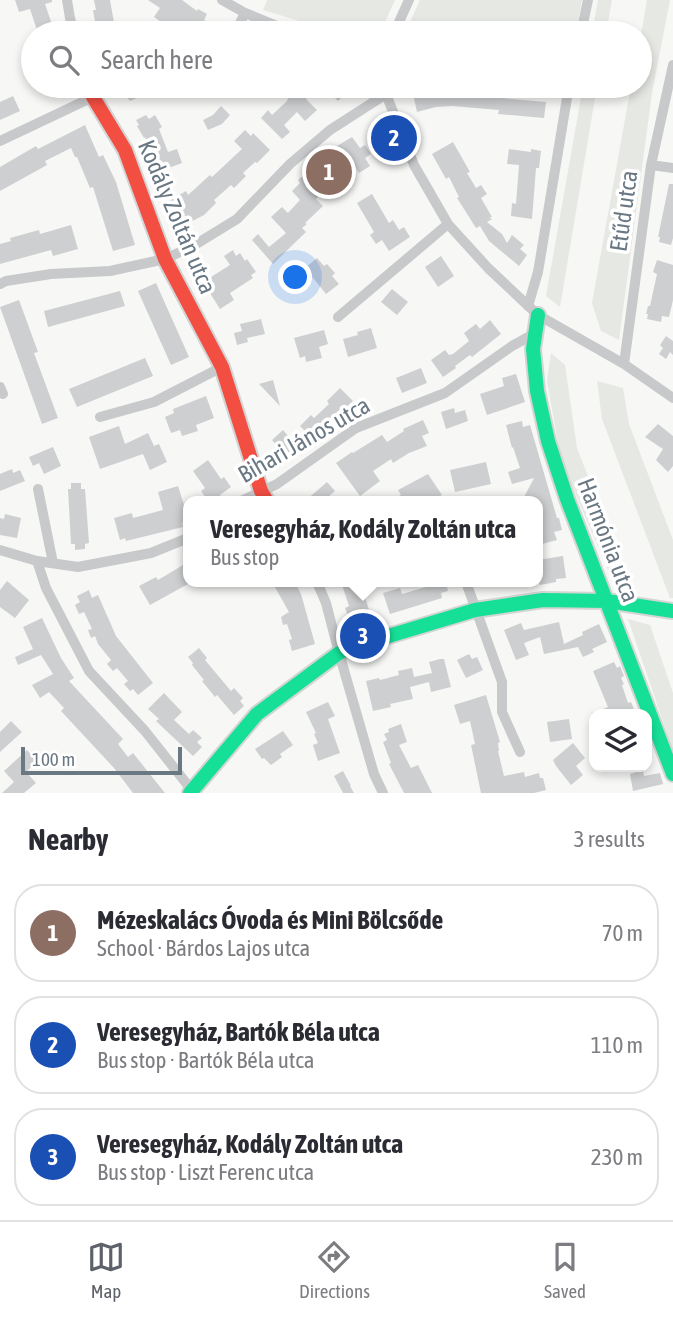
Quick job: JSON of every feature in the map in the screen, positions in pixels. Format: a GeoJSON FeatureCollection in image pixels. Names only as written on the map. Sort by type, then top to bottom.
{"type":"FeatureCollection","features":[{"type":"Feature","properties":{"kind":"street"},"geometry":{"type":"LineString","coordinates":[[67,0],[71,21]]}},
{"type":"Feature","properties":{"kind":"street"},"geometry":{"type":"LineString","coordinates":[[222,0],[265,21]]}},
{"type":"Feature","properties":{"kind":"street"},"geometry":{"type":"LineString","coordinates":[[399,21],[409,0]]}},
{"type":"Feature","properties":{"kind":"street"},"geometry":{"type":"LineString","coordinates":[[583,21],[588,0]]}},
{"type":"Feature","properties":{"kind":"street"},"geometry":{"type":"LineString","coordinates":[[241,21],[245,13]]}},
{"type":"Feature","properties":{"kind":"street","name":"Etűd utca"},"geometry":{"type":"LineString","coordinates":[[625,365],[651,164],[673,65]]}},
{"type":"Feature","properties":{"kind":"street"},"geometry":{"type":"LineString","coordinates":[[0,141],[79,98]]}},
{"type":"Feature","properties":{"kind":"street","name":"Kodály Zoltán utca"},"geometry":{"type":"LineString","coordinates":[[96,98],[125,150],[165,259],[222,367],[264,496]]}},
{"type":"Feature","properties":{"kind":"street"},"geometry":{"type":"LineString","coordinates":[[0,284],[51,274],[110,271],[165,259],[193,246],[237,219],[290,164],[330,130],[375,98]]}},
{"type":"Feature","properties":{"kind":"street"},"geometry":{"type":"LineString","coordinates":[[389,98],[414,165],[448,224],[488,268],[533,310],[625,365],[673,398]]}},
{"type":"Feature","properties":{"kind":"street","name":"Harmónia utca"},"geometry":{"type":"LineString","coordinates":[[564,98],[533,310],[537,391],[548,441],[567,499],[673,774]]}},
{"type":"Feature","properties":{"kind":"street"},"geometry":{"type":"LineString","coordinates":[[651,164],[673,169]]}},
{"type":"Feature","properties":{"kind":"street"},"geometry":{"type":"LineString","coordinates":[[338,317],[448,224]]}},
{"type":"Feature","properties":{"kind":"street","name":"Bihari János utca"},"geometry":{"type":"LineString","coordinates":[[264,496],[356,429],[445,393],[512,346],[534,334]]}},
{"type":"Feature","properties":{"kind":"street"},"geometry":{"type":"LineString","coordinates":[[100,417],[154,402],[222,367]]}},
{"type":"Feature","properties":{"kind":"street"},"geometry":{"type":"LineString","coordinates":[[38,489],[53,564]]}},
{"type":"Feature","properties":{"kind":"street"},"geometry":{"type":"LineString","coordinates":[[0,550],[37,561],[78,567],[150,553],[183,540]]}},
{"type":"Feature","properties":{"kind":"street"},"geometry":{"type":"LineString","coordinates":[[37,561],[46,587],[89,671],[145,731],[192,792],[257,714],[339,653],[352,647],[475,610],[544,600],[607,601],[673,611]]}},
{"type":"Feature","properties":{"kind":"street"},"geometry":{"type":"LineString","coordinates":[[319,587],[374,774],[383,793]]}},
{"type":"Feature","properties":{"kind":"street"},"geometry":{"type":"LineString","coordinates":[[468,587],[502,682],[502,712],[520,752]]}},
{"type":"Feature","properties":{"kind":"shaded area"},"geometry":{"type":"Polygon","coordinates":[[[267,0],[395,0],[385,21],[299,21],[263,10],[267,0]]]}},
{"type":"Feature","properties":{"kind":"shaded area"},"geometry":{"type":"Polygon","coordinates":[[[420,0],[582,0],[578,21],[410,21],[420,0]]]}},
{"type":"Feature","properties":{"kind":"shaded area"},"geometry":{"type":"Polygon","coordinates":[[[598,0],[612,0],[608,21],[594,21],[598,0]]]}},
{"type":"Feature","properties":{"kind":"shaded area"},"geometry":{"type":"Polygon","coordinates":[[[647,0],[670,0],[652,93],[652,21],[643,21],[647,0]]]}},
{"type":"Feature","properties":{"kind":"shaded area"},"geometry":{"type":"Polygon","coordinates":[[[581,98],[595,98],[560,307],[546,296],[581,98]]]}},
{"type":"Feature","properties":{"kind":"shaded area"},"geometry":{"type":"Polygon","coordinates":[[[629,98],[651,98],[619,340],[601,331],[592,303],[629,98]]]}},
{"type":"Feature","properties":{"kind":"shaded area"},"geometry":{"type":"Polygon","coordinates":[[[551,353],[565,365],[577,448],[631,587],[614,584],[561,460],[547,381],[551,353]]]}},
{"type":"Feature","properties":{"kind":"shaded area"},"geometry":{"type":"Polygon","coordinates":[[[597,381],[623,388],[629,424],[673,540],[673,598],[670,598],[602,419],[597,381]]]}},
{"type":"Feature","properties":{"kind":"shaded area"},"geometry":{"type":"Polygon","coordinates":[[[628,619],[650,625],[673,693],[673,751],[628,619]]]}},
{"type":"Feature","properties":{"kind":"building"},"geometry":{"type":"Polygon","coordinates":[[[15,0],[52,0],[45,4],[51,21],[34,21],[30,9],[19,12],[15,0]]]}},
{"type":"Feature","properties":{"kind":"building"},"geometry":{"type":"Polygon","coordinates":[[[94,0],[110,0],[114,21],[95,21],[93,10],[96,10],[94,0]]]}},
{"type":"Feature","properties":{"kind":"building"},"geometry":{"type":"Polygon","coordinates":[[[148,0],[182,0],[197,11],[198,9],[207,14],[204,20],[206,21],[160,21],[154,17],[160,8],[148,0]]]}},
{"type":"Feature","properties":{"kind":"building"},"geometry":{"type":"Polygon","coordinates":[[[13,96],[20,111],[0,120],[0,102],[13,96]]]}},
{"type":"Feature","properties":{"kind":"building"},"geometry":{"type":"Polygon","coordinates":[[[288,98],[307,98],[317,110],[305,121],[297,112],[284,125],[290,132],[282,139],[261,118],[268,110],[272,115],[288,98]]]}},
{"type":"Feature","properties":{"kind":"building"},"geometry":{"type":"Polygon","coordinates":[[[414,98],[500,98],[546,102],[544,118],[498,114],[499,110],[452,106],[417,112],[414,98]]]}},
{"type":"Feature","properties":{"kind":"building"},"geometry":{"type":"Polygon","coordinates":[[[221,106],[230,115],[222,124],[208,130],[203,120],[213,115],[221,106]]]}},
{"type":"Feature","properties":{"kind":"building"},"geometry":{"type":"Polygon","coordinates":[[[146,115],[149,119],[155,115],[162,127],[159,129],[168,152],[177,149],[182,163],[158,172],[145,137],[137,126],[139,125],[136,120],[146,115]]]}},
{"type":"Feature","properties":{"kind":"building"},"geometry":{"type":"Polygon","coordinates":[[[85,125],[99,157],[103,155],[116,182],[135,245],[113,251],[93,187],[90,188],[71,148],[45,161],[47,165],[0,191],[0,167],[36,146],[38,149],[85,125]]]}},
{"type":"Feature","properties":{"kind":"building"},"geometry":{"type":"Polygon","coordinates":[[[245,130],[251,136],[253,133],[270,150],[243,173],[246,176],[234,188],[231,185],[214,200],[216,203],[204,215],[187,224],[178,209],[175,210],[169,201],[186,191],[188,195],[242,149],[234,141],[245,130]]]}},
{"type":"Feature","properties":{"kind":"building"},"geometry":{"type":"Polygon","coordinates":[[[352,137],[360,148],[365,145],[371,154],[365,158],[370,166],[359,173],[347,153],[331,166],[341,179],[331,184],[316,199],[323,206],[305,223],[307,224],[302,228],[306,232],[273,264],[252,240],[258,234],[269,247],[286,233],[271,217],[282,207],[288,213],[300,200],[292,191],[300,183],[298,180],[337,146],[352,137]]]}},
{"type":"Feature","properties":{"kind":"building"},"geometry":{"type":"Polygon","coordinates":[[[453,142],[476,188],[481,185],[487,194],[481,198],[492,217],[489,217],[492,219],[487,222],[502,234],[507,243],[512,235],[524,245],[520,249],[527,255],[519,266],[489,241],[480,226],[476,228],[457,198],[459,197],[449,177],[446,179],[432,154],[453,142]]]}},
{"type":"Feature","properties":{"kind":"building"},"geometry":{"type":"Polygon","coordinates":[[[509,149],[541,151],[539,168],[536,168],[532,219],[511,216],[512,203],[516,204],[519,165],[507,164],[509,149]]]}},
{"type":"Feature","properties":{"kind":"building"},"geometry":{"type":"Polygon","coordinates":[[[669,184],[673,184],[671,245],[659,242],[658,237],[669,184]]]}},
{"type":"Feature","properties":{"kind":"building"},"geometry":{"type":"Polygon","coordinates":[[[372,194],[389,223],[393,220],[399,230],[404,227],[410,237],[389,251],[382,240],[376,244],[370,235],[374,232],[357,203],[372,194]]]}},
{"type":"Feature","properties":{"kind":"building"},"geometry":{"type":"Polygon","coordinates":[[[71,225],[78,249],[53,256],[51,250],[0,264],[0,244],[11,241],[10,238],[39,230],[40,234],[71,225]]]}},
{"type":"Feature","properties":{"kind":"building"},"geometry":{"type":"Polygon","coordinates":[[[233,250],[236,256],[240,253],[245,261],[247,259],[256,272],[251,275],[253,278],[230,293],[234,300],[220,309],[203,282],[230,265],[224,256],[233,250]]]}},
{"type":"Feature","properties":{"kind":"building"},"geometry":{"type":"Polygon","coordinates":[[[441,256],[454,276],[438,287],[425,267],[441,256]]]}},
{"type":"Feature","properties":{"kind":"building"},"geometry":{"type":"Polygon","coordinates":[[[317,258],[335,273],[332,276],[339,284],[326,294],[305,268],[317,258]]]}},
{"type":"Feature","properties":{"kind":"building"},"geometry":{"type":"Polygon","coordinates":[[[657,260],[673,265],[673,300],[669,317],[662,316],[661,322],[647,319],[646,314],[657,274],[653,272],[657,260]]]}},
{"type":"Feature","properties":{"kind":"building"},"geometry":{"type":"Polygon","coordinates":[[[156,283],[189,357],[171,365],[138,291],[156,283]]]}},
{"type":"Feature","properties":{"kind":"building"},"geometry":{"type":"Polygon","coordinates":[[[392,289],[408,302],[397,315],[381,302],[392,289]]]}},
{"type":"Feature","properties":{"kind":"building"},"geometry":{"type":"Polygon","coordinates":[[[120,291],[125,306],[48,327],[44,311],[120,291]]]}},
{"type":"Feature","properties":{"kind":"building"},"geometry":{"type":"Polygon","coordinates":[[[19,300],[38,352],[34,353],[58,418],[42,424],[0,307],[19,300]]]}},
{"type":"Feature","properties":{"kind":"building"},"geometry":{"type":"Polygon","coordinates":[[[261,319],[265,334],[247,338],[248,342],[237,345],[234,333],[242,331],[240,324],[261,319]]]}},
{"type":"Feature","properties":{"kind":"building"},"geometry":{"type":"Polygon","coordinates":[[[490,320],[501,334],[443,377],[431,360],[445,350],[449,355],[453,354],[469,341],[464,333],[476,324],[480,329],[490,320]]]}},
{"type":"Feature","properties":{"kind":"building"},"geometry":{"type":"Polygon","coordinates":[[[371,328],[377,348],[348,357],[343,339],[371,328]]]}},
{"type":"Feature","properties":{"kind":"building"},"geometry":{"type":"Polygon","coordinates":[[[324,330],[328,344],[319,347],[322,358],[306,362],[305,356],[300,358],[294,338],[324,330]]]}},
{"type":"Feature","properties":{"kind":"building"},"geometry":{"type":"Polygon","coordinates":[[[666,336],[673,341],[673,355],[670,352],[666,359],[659,354],[663,348],[660,345],[666,336]]]}},
{"type":"Feature","properties":{"kind":"building"},"geometry":{"type":"Polygon","coordinates":[[[145,358],[153,376],[77,407],[69,389],[145,358]]]}},
{"type":"Feature","properties":{"kind":"building"},"geometry":{"type":"Polygon","coordinates":[[[421,368],[427,383],[402,393],[396,378],[421,368]]]}},
{"type":"Feature","properties":{"kind":"building"},"geometry":{"type":"Polygon","coordinates":[[[516,374],[525,402],[487,415],[480,394],[504,386],[502,378],[516,374]]]}},
{"type":"Feature","properties":{"kind":"building"},"geometry":{"type":"Polygon","coordinates":[[[273,380],[280,406],[259,384],[273,380]]]}},
{"type":"Feature","properties":{"kind":"building"},"geometry":{"type":"Polygon","coordinates":[[[340,388],[353,401],[312,438],[300,426],[311,415],[314,418],[329,404],[327,401],[340,388]]]}},
{"type":"Feature","properties":{"kind":"building"},"geometry":{"type":"Polygon","coordinates":[[[206,396],[214,418],[196,425],[198,431],[182,436],[180,430],[171,433],[165,417],[174,413],[173,409],[206,396]]]}},
{"type":"Feature","properties":{"kind":"building"},"geometry":{"type":"Polygon","coordinates":[[[454,408],[455,413],[465,410],[468,421],[446,429],[441,412],[454,408]]]}},
{"type":"Feature","properties":{"kind":"building"},"geometry":{"type":"Polygon","coordinates":[[[423,420],[429,433],[422,436],[427,446],[393,463],[391,459],[373,471],[380,481],[360,496],[336,463],[382,435],[387,442],[404,431],[403,429],[423,420]]]}},
{"type":"Feature","properties":{"kind":"building"},"geometry":{"type":"Polygon","coordinates":[[[522,421],[523,427],[530,425],[562,530],[554,532],[557,540],[543,544],[543,496],[525,496],[534,478],[512,484],[508,472],[520,468],[506,425],[522,421]]]}},
{"type":"Feature","properties":{"kind":"building"},"geometry":{"type":"Polygon","coordinates":[[[658,424],[673,436],[673,466],[668,472],[656,460],[663,449],[645,437],[658,424]]]}},
{"type":"Feature","properties":{"kind":"building"},"geometry":{"type":"Polygon","coordinates":[[[119,426],[125,444],[148,433],[154,446],[159,444],[167,462],[150,470],[143,454],[100,469],[89,437],[119,426]]]}},
{"type":"Feature","properties":{"kind":"building"},"geometry":{"type":"Polygon","coordinates":[[[283,430],[300,450],[277,469],[271,463],[274,460],[268,453],[277,446],[272,440],[283,430]]]}},
{"type":"Feature","properties":{"kind":"building"},"geometry":{"type":"Polygon","coordinates":[[[53,447],[61,466],[44,474],[39,463],[33,466],[29,457],[53,447]]]}},
{"type":"Feature","properties":{"kind":"building"},"geometry":{"type":"Polygon","coordinates":[[[208,460],[221,479],[224,477],[231,487],[220,496],[204,496],[201,491],[205,488],[193,471],[208,460]]]}},
{"type":"Feature","properties":{"kind":"building"},"geometry":{"type":"Polygon","coordinates":[[[486,462],[491,484],[455,492],[450,470],[486,462]]]}},
{"type":"Feature","properties":{"kind":"building"},"geometry":{"type":"Polygon","coordinates":[[[12,469],[13,473],[20,470],[25,481],[0,491],[0,474],[12,469]]]}},
{"type":"Feature","properties":{"kind":"building"},"geometry":{"type":"Polygon","coordinates":[[[428,474],[442,495],[399,496],[398,490],[428,474]]]}},
{"type":"Feature","properties":{"kind":"building"},"geometry":{"type":"Polygon","coordinates":[[[327,482],[335,491],[329,496],[311,496],[327,482]]]}},
{"type":"Feature","properties":{"kind":"building"},"geometry":{"type":"Polygon","coordinates":[[[71,483],[81,483],[81,489],[85,489],[89,543],[85,544],[85,549],[75,550],[75,544],[71,544],[68,489],[71,489],[71,483]]]}},
{"type":"Feature","properties":{"kind":"building"},"geometry":{"type":"Polygon","coordinates":[[[178,486],[183,502],[183,527],[126,541],[125,538],[120,540],[114,518],[132,513],[133,518],[163,510],[158,492],[178,486]]]}},
{"type":"Feature","properties":{"kind":"building"},"geometry":{"type":"Polygon","coordinates":[[[5,514],[21,518],[17,538],[0,535],[0,518],[4,519],[5,514]]]}},
{"type":"Feature","properties":{"kind":"building"},"geometry":{"type":"Polygon","coordinates":[[[563,556],[566,578],[543,584],[543,559],[563,556]]]}},
{"type":"Feature","properties":{"kind":"building"},"geometry":{"type":"Polygon","coordinates":[[[183,565],[183,587],[150,605],[139,586],[156,577],[158,580],[183,565]]]}},
{"type":"Feature","properties":{"kind":"building"},"geometry":{"type":"Polygon","coordinates":[[[7,581],[29,600],[15,618],[0,607],[0,590],[7,581]]]}},
{"type":"Feature","properties":{"kind":"building"},"geometry":{"type":"Polygon","coordinates":[[[275,587],[298,587],[315,644],[292,651],[289,640],[292,639],[287,624],[283,625],[281,617],[289,612],[275,587]]]}},
{"type":"Feature","properties":{"kind":"building"},"geometry":{"type":"Polygon","coordinates":[[[343,587],[364,587],[372,619],[352,626],[345,608],[349,606],[343,587]]]}},
{"type":"Feature","properties":{"kind":"building"},"geometry":{"type":"Polygon","coordinates":[[[426,587],[447,587],[448,591],[441,593],[442,598],[390,614],[383,593],[400,588],[402,594],[426,587]]]}},
{"type":"Feature","properties":{"kind":"building"},"geometry":{"type":"Polygon","coordinates":[[[89,590],[92,598],[98,595],[116,636],[153,683],[138,695],[124,684],[128,681],[117,668],[113,671],[107,664],[111,660],[95,636],[91,638],[88,630],[92,629],[84,612],[79,614],[75,605],[80,602],[77,596],[89,590]]]}},
{"type":"Feature","properties":{"kind":"building"},"geometry":{"type":"Polygon","coordinates":[[[42,618],[74,678],[69,681],[123,739],[118,744],[128,757],[133,753],[165,793],[133,793],[114,768],[61,711],[64,708],[49,692],[40,698],[32,685],[53,674],[41,655],[18,665],[15,657],[33,649],[23,627],[42,618]]]}},
{"type":"Feature","properties":{"kind":"building"},"geometry":{"type":"Polygon","coordinates":[[[559,622],[564,644],[599,624],[607,642],[583,657],[578,647],[544,654],[540,637],[524,643],[529,655],[516,660],[504,630],[521,623],[524,630],[559,622]]]}},
{"type":"Feature","properties":{"kind":"building"},"geometry":{"type":"Polygon","coordinates":[[[199,648],[207,658],[205,660],[231,691],[234,688],[243,698],[240,701],[244,706],[234,715],[217,695],[215,697],[192,665],[188,657],[199,648]]]}},
{"type":"Feature","properties":{"kind":"building"},"geometry":{"type":"Polygon","coordinates":[[[469,654],[472,659],[477,657],[483,670],[466,678],[457,660],[469,654]]]}},
{"type":"Feature","properties":{"kind":"building"},"geometry":{"type":"Polygon","coordinates":[[[444,659],[451,687],[431,692],[429,682],[410,687],[413,699],[373,711],[366,681],[399,675],[398,671],[412,668],[414,677],[432,673],[429,662],[444,659]]]}},
{"type":"Feature","properties":{"kind":"building"},"geometry":{"type":"Polygon","coordinates":[[[614,662],[617,668],[620,666],[624,676],[621,678],[624,684],[622,685],[628,703],[631,702],[634,709],[603,709],[608,707],[593,671],[614,662]]]}},
{"type":"Feature","properties":{"kind":"building"},"geometry":{"type":"Polygon","coordinates":[[[164,693],[182,712],[174,720],[189,734],[193,730],[202,738],[197,742],[202,747],[193,756],[156,721],[159,719],[148,709],[164,693]]]}},
{"type":"Feature","properties":{"kind":"building"},"geometry":{"type":"Polygon","coordinates":[[[486,695],[500,742],[498,751],[504,776],[524,772],[525,777],[539,773],[546,790],[534,793],[481,793],[471,745],[475,744],[470,721],[460,724],[454,705],[486,695]]]}},
{"type":"Feature","properties":{"kind":"building"},"geometry":{"type":"Polygon","coordinates":[[[328,702],[335,716],[328,719],[340,753],[318,761],[313,745],[318,743],[314,734],[316,733],[306,712],[328,702]]]}},
{"type":"Feature","properties":{"kind":"building"},"geometry":{"type":"Polygon","coordinates":[[[569,719],[572,739],[550,742],[547,722],[569,719]]]}},
{"type":"Feature","properties":{"kind":"building"},"geometry":{"type":"Polygon","coordinates":[[[11,721],[22,732],[0,752],[0,732],[11,721]]]}},
{"type":"Feature","properties":{"kind":"building"},"geometry":{"type":"Polygon","coordinates":[[[401,724],[407,742],[399,745],[411,768],[418,765],[432,793],[404,793],[389,764],[391,763],[383,742],[387,740],[384,734],[389,732],[388,729],[401,724]]]}},
{"type":"Feature","properties":{"kind":"building"},"geometry":{"type":"Polygon","coordinates":[[[283,731],[293,745],[271,765],[262,759],[255,749],[283,731]]]}},
{"type":"Feature","properties":{"kind":"building"},"geometry":{"type":"Polygon","coordinates":[[[573,743],[585,758],[576,766],[583,775],[571,785],[553,760],[573,743]]]}},
{"type":"Feature","properties":{"kind":"building"},"geometry":{"type":"Polygon","coordinates":[[[27,750],[37,761],[26,772],[36,783],[24,793],[2,793],[14,782],[4,771],[27,750]]]}},
{"type":"Feature","properties":{"kind":"building"},"geometry":{"type":"Polygon","coordinates":[[[343,771],[354,793],[343,793],[334,776],[343,771]]]}},
{"type":"Feature","properties":{"kind":"building"},"geometry":{"type":"Polygon","coordinates":[[[643,772],[644,776],[660,773],[663,784],[633,791],[630,774],[643,772]]]}},
{"type":"Feature","properties":{"kind":"traffic: fast"},"geometry":{"type":"LineString","coordinates":[[538,315],[533,349],[537,391],[548,441],[567,499],[673,774]]}},
{"type":"Feature","properties":{"kind":"traffic: fast"},"geometry":{"type":"LineString","coordinates":[[190,793],[257,714],[339,653],[352,647],[475,610],[543,600],[607,601],[673,611]]}},
{"type":"Feature","properties":{"kind":"traffic: jam"},"geometry":{"type":"LineString","coordinates":[[94,98],[125,150],[165,259],[222,367],[264,496]]}},
{"type":"Feature","properties":{"kind":"place","name":"Veresegyház, Bartók Béla utca"},"geometry":{"type":"Point","coordinates":[394,138]}},
{"type":"Feature","properties":{"kind":"place","name":"Mézeskalács Óvoda és Mini Bölcsőde"},"geometry":{"type":"Point","coordinates":[329,172]}},
{"type":"Feature","properties":{"kind":"place","name":"Veresegyház, Kodály Zoltán utca"},"geometry":{"type":"Point","coordinates":[363,636]}}]}
